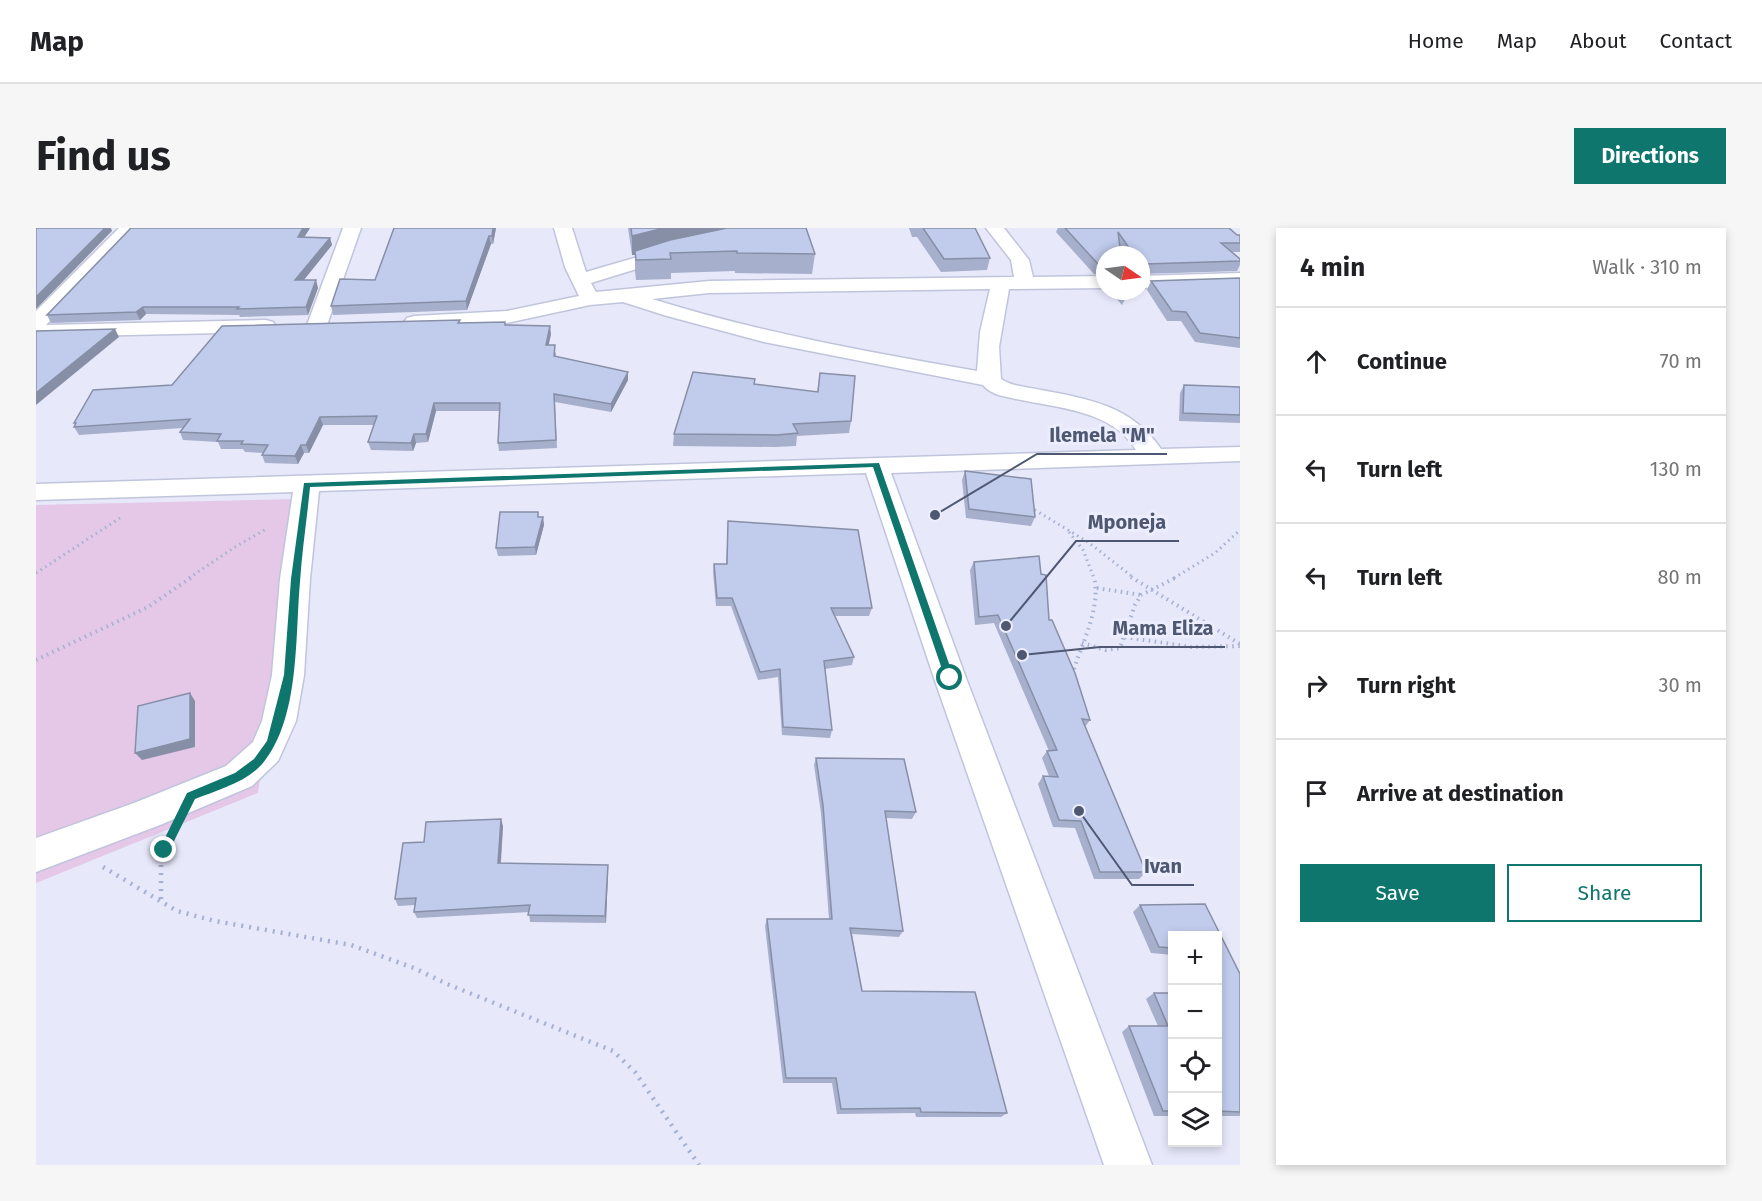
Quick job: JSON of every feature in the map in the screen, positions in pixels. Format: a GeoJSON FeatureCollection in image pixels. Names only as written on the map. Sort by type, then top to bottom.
{"type":"FeatureCollection","features":[{"type":"Feature","properties":{"kind":"street"},"geometry":{"type":"LineString","coordinates":[[36,323],[129,228]]}},
{"type":"Feature","properties":{"kind":"street"},"geometry":{"type":"LineString","coordinates":[[317,325],[329,285],[352,228]]}},
{"type":"Feature","properties":{"kind":"street"},"geometry":{"type":"LineString","coordinates":[[563,228],[566,245],[590,299]]}},
{"type":"Feature","properties":{"kind":"street"},"geometry":{"type":"LineString","coordinates":[[991,380],[988,369],[991,333],[1012,283],[1025,277],[1023,266],[995,228]]}},
{"type":"Feature","properties":{"kind":"street"},"geometry":{"type":"LineString","coordinates":[[580,280],[695,247]]}},
{"type":"Feature","properties":{"kind":"street"},"geometry":{"type":"LineString","coordinates":[[1150,282],[1240,279]]}},
{"type":"Feature","properties":{"kind":"street"},"geometry":{"type":"LineString","coordinates":[[398,323],[507,317],[590,299],[620,295],[742,286],[1096,282]]}},
{"type":"Feature","properties":{"kind":"street"},"geometry":{"type":"LineString","coordinates":[[620,295],[742,332],[991,380],[1003,389],[1080,405],[1109,415],[1141,435],[1152,455]]}},
{"type":"Feature","properties":{"kind":"street"},"geometry":{"type":"LineString","coordinates":[[36,331],[340,324]]}},
{"type":"Feature","properties":{"kind":"street"},"geometry":{"type":"LineString","coordinates":[[36,492],[166,489],[305,497],[876,465],[1240,454]]}},
{"type":"Feature","properties":{"kind":"street"},"geometry":{"type":"LineString","coordinates":[[876,465],[950,678],[1128,1165]]}},
{"type":"Feature","properties":{"kind":"street"},"geometry":{"type":"LineString","coordinates":[[49,850],[239,776],[258,762],[272,742],[279,721],[288,675],[305,497]]}},
{"type":"Feature","properties":{"kind":"path"},"geometry":{"type":"LineString","coordinates":[[36,573],[166,489]]}},
{"type":"Feature","properties":{"kind":"path"},"geometry":{"type":"LineString","coordinates":[[36,660],[148,607],[305,497]]}},
{"type":"Feature","properties":{"kind":"path"},"geometry":{"type":"LineString","coordinates":[[1027,505],[1065,526],[1125,573],[1240,645]]}},
{"type":"Feature","properties":{"kind":"path"},"geometry":{"type":"LineString","coordinates":[[1065,526],[1088,556],[1094,568],[1097,588],[1093,610],[1074,669]]}},
{"type":"Feature","properties":{"kind":"path"},"geometry":{"type":"LineString","coordinates":[[1097,588],[1141,595],[1215,553],[1240,530]]}},
{"type":"Feature","properties":{"kind":"path"},"geometry":{"type":"LineString","coordinates":[[1082,643],[1115,651],[1120,648],[1135,605],[1141,595]]}},
{"type":"Feature","properties":{"kind":"path"},"geometry":{"type":"LineString","coordinates":[[1124,637],[1191,647],[1240,645]]}},
{"type":"Feature","properties":{"kind":"path"},"geometry":{"type":"LineString","coordinates":[[161,900],[160,862],[191,796]]}},
{"type":"Feature","properties":{"kind":"path"},"geometry":{"type":"LineString","coordinates":[[49,850],[161,900],[177,911],[204,919],[351,945],[414,968],[447,984],[602,1046],[625,1060],[699,1165]]}},
{"type":"Feature","properties":{"kind":"shaded area"},"geometry":{"type":"Polygon","coordinates":[[[300,499],[258,793],[36,883],[36,505],[300,499]]]}},
{"type":"Feature","properties":{"kind":"building"},"geometry":{"type":"Polygon","coordinates":[[[36,228],[105,228],[36,297],[36,228]]]}},
{"type":"Feature","properties":{"kind":"building"},"geometry":{"type":"Polygon","coordinates":[[[131,228],[303,228],[298,237],[330,238],[295,280],[316,280],[306,307],[237,309],[239,307],[143,307],[136,312],[47,315],[131,228]]]}},
{"type":"Feature","properties":{"kind":"building"},"geometry":{"type":"Polygon","coordinates":[[[394,228],[493,228],[492,236],[489,236],[466,301],[331,306],[340,279],[375,280],[394,228]]]}},
{"type":"Feature","properties":{"kind":"building"},"geometry":{"type":"Polygon","coordinates":[[[631,228],[664,228],[632,236],[631,228]]]}},
{"type":"Feature","properties":{"kind":"building"},"geometry":{"type":"Polygon","coordinates":[[[727,228],[806,228],[815,254],[737,253],[737,251],[670,253],[671,259],[636,260],[635,251],[670,240],[727,228]]]}},
{"type":"Feature","properties":{"kind":"building"},"geometry":{"type":"Polygon","coordinates":[[[923,228],[975,228],[990,258],[944,259],[923,228]]]}},
{"type":"Feature","properties":{"kind":"building"},"geometry":{"type":"Polygon","coordinates":[[[1065,228],[1229,228],[1240,235],[1240,243],[1221,243],[1240,261],[1150,264],[1150,246],[1128,246],[1118,232],[1120,246],[1096,246],[1096,262],[1065,228]]]}},
{"type":"Feature","properties":{"kind":"building"},"geometry":{"type":"Polygon","coordinates":[[[1240,278],[1240,338],[1200,333],[1186,312],[1172,311],[1151,281],[1240,278]]]}},
{"type":"Feature","properties":{"kind":"building"},"geometry":{"type":"Polygon","coordinates":[[[460,320],[458,323],[505,322],[505,325],[550,326],[546,345],[555,345],[554,356],[628,372],[611,404],[554,394],[556,440],[498,443],[500,403],[434,403],[426,434],[414,434],[411,443],[368,442],[377,416],[320,417],[306,445],[301,445],[295,456],[262,455],[268,445],[241,444],[243,441],[217,441],[221,434],[180,432],[190,419],[74,427],[76,423],[74,423],[93,390],[172,385],[222,326],[460,320]]]}},
{"type":"Feature","properties":{"kind":"building"},"geometry":{"type":"Polygon","coordinates":[[[115,329],[36,393],[36,331],[115,329]]]}},
{"type":"Feature","properties":{"kind":"building"},"geometry":{"type":"Polygon","coordinates":[[[693,372],[755,379],[754,384],[818,392],[820,373],[855,376],[851,421],[793,424],[798,433],[777,435],[674,434],[693,372]]]}},
{"type":"Feature","properties":{"kind":"building"},"geometry":{"type":"Polygon","coordinates":[[[1184,385],[1240,387],[1240,415],[1183,413],[1184,385]]]}},
{"type":"Feature","properties":{"kind":"building"},"geometry":{"type":"Polygon","coordinates":[[[965,471],[1031,479],[1035,517],[969,509],[965,471]]]}},
{"type":"Feature","properties":{"kind":"building"},"geometry":{"type":"Polygon","coordinates":[[[500,512],[538,512],[538,517],[543,517],[535,547],[496,548],[500,512]]]}},
{"type":"Feature","properties":{"kind":"building"},"geometry":{"type":"Polygon","coordinates":[[[728,521],[858,530],[872,608],[831,608],[854,657],[824,661],[832,730],[783,727],[780,669],[760,672],[732,598],[717,598],[714,564],[727,564],[728,521]]]}},
{"type":"Feature","properties":{"kind":"building"},"geometry":{"type":"Polygon","coordinates":[[[1039,556],[1041,574],[1046,575],[1049,620],[1052,620],[1075,673],[1090,720],[1082,719],[1146,872],[1100,872],[1081,821],[1059,820],[1043,776],[1058,777],[1047,751],[1057,750],[998,615],[979,617],[974,562],[1039,556]]]}},
{"type":"Feature","properties":{"kind":"building"},"geometry":{"type":"Polygon","coordinates":[[[190,693],[190,739],[135,753],[138,706],[190,693]]]}},
{"type":"Feature","properties":{"kind":"building"},"geometry":{"type":"Polygon","coordinates":[[[816,758],[904,759],[916,812],[885,811],[903,931],[850,928],[862,991],[975,992],[1007,1113],[921,1112],[920,1108],[841,1109],[836,1078],[786,1078],[767,919],[832,919],[823,805],[816,758]]]}},
{"type":"Feature","properties":{"kind":"building"},"geometry":{"type":"Polygon","coordinates":[[[501,819],[498,863],[608,865],[605,916],[528,915],[530,905],[414,912],[416,898],[395,899],[403,843],[424,842],[426,822],[501,819]]]}},
{"type":"Feature","properties":{"kind":"building"},"geometry":{"type":"Polygon","coordinates":[[[1205,904],[1218,931],[1168,931],[1168,948],[1159,947],[1140,905],[1205,904]]]}},
{"type":"Feature","properties":{"kind":"building"},"geometry":{"type":"Polygon","coordinates":[[[1222,938],[1240,974],[1240,1112],[1222,1111],[1222,938]]]}},
{"type":"Feature","properties":{"kind":"building"},"geometry":{"type":"Polygon","coordinates":[[[1154,993],[1168,993],[1168,1026],[1154,993]]]}},
{"type":"Feature","properties":{"kind":"building"},"geometry":{"type":"Polygon","coordinates":[[[1129,1026],[1168,1026],[1168,1111],[1163,1111],[1129,1026]]]}},
{"type":"Feature","properties":{"kind":"place","name":"Ilemela \"M\""},"geometry":{"type":"Point","coordinates":[935,515]}},
{"type":"Feature","properties":{"kind":"place","name":"Mponeja"},"geometry":{"type":"Point","coordinates":[1006,626]}},
{"type":"Feature","properties":{"kind":"place","name":"Mama Eliza"},"geometry":{"type":"Point","coordinates":[1022,655]}},
{"type":"Feature","properties":{"kind":"place","name":"Ivan"},"geometry":{"type":"Point","coordinates":[1079,811]}},
{"type":"Feature","properties":{"kind":"route"},"geometry":{"type":"LineString","coordinates":[[164,850],[191,796],[239,776],[258,762],[272,742],[279,721],[288,675],[307,485],[876,465],[950,678]]}}]}
